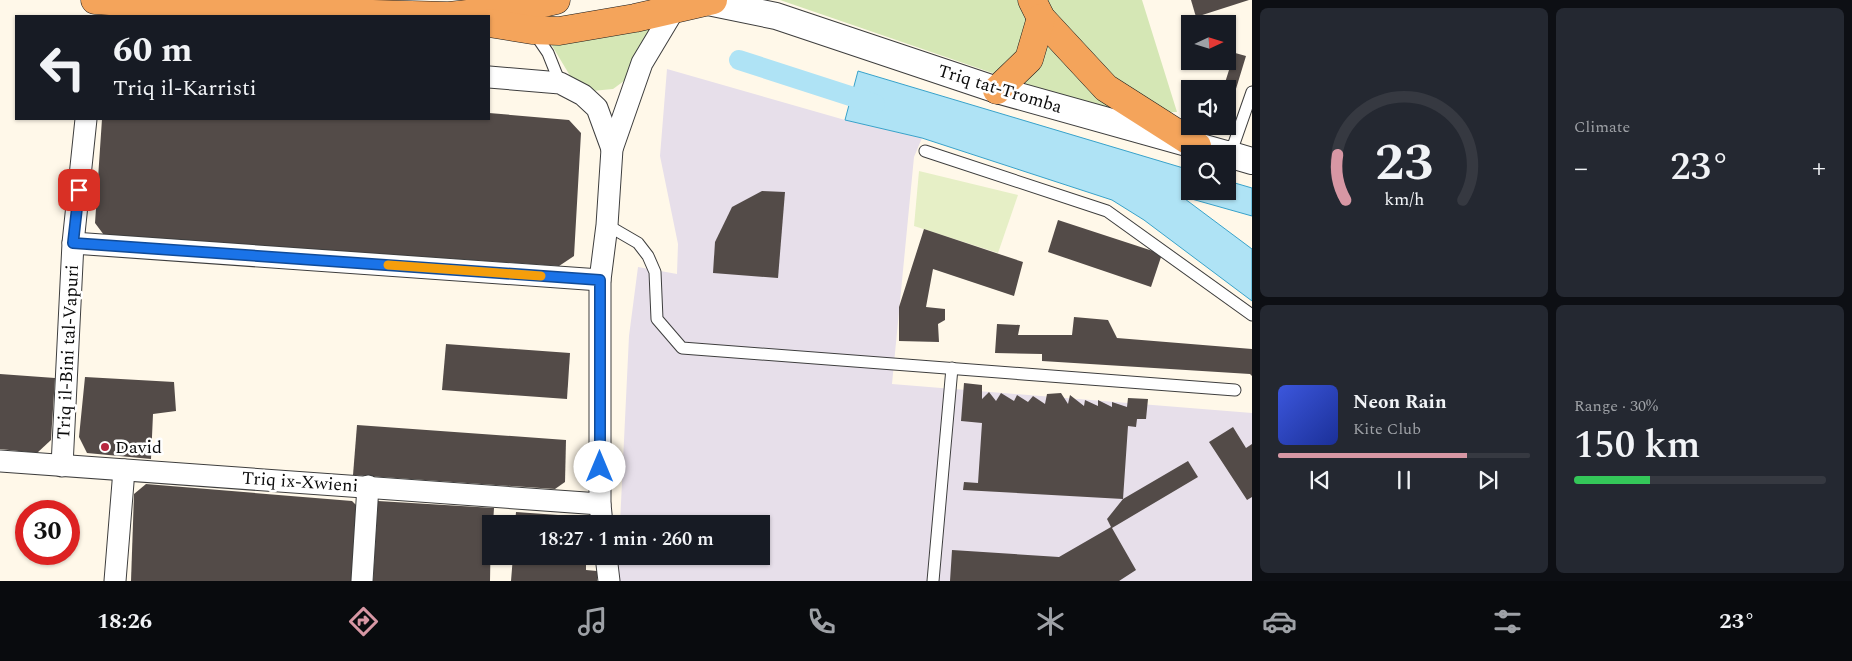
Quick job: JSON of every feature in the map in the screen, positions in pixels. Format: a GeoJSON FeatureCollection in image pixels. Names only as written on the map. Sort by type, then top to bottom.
{"type":"FeatureCollection","features":[{"type":"Feature","properties":{"kind":"highway"},"geometry":{"type":"LineString","coordinates":[[97,0],[259,11],[413,15]]}},
{"type":"Feature","properties":{"kind":"highway"},"geometry":{"type":"LineString","coordinates":[[460,15],[522,8],[556,0]]}},
{"type":"Feature","properties":{"kind":"highway"},"geometry":{"type":"LineString","coordinates":[[490,23],[532,30],[559,31],[635,18],[710,1]]}},
{"type":"Feature","properties":{"kind":"highway"},"geometry":{"type":"LineString","coordinates":[[997,90],[1029,60],[1036,9]]}},
{"type":"Feature","properties":{"kind":"highway"},"geometry":{"type":"LineString","coordinates":[[1036,9],[1106,88],[1195,145]]}},
{"type":"Feature","properties":{"kind":"street"},"geometry":{"type":"LineString","coordinates":[[96,15],[97,0]]}},
{"type":"Feature","properties":{"kind":"street","name":"Triq tat-Tromba"},"geometry":{"type":"LineString","coordinates":[[710,1],[776,16],[997,90],[1193,145]]}},
{"type":"Feature","properties":{"kind":"street"},"geometry":{"type":"LineString","coordinates":[[601,514],[600,280],[607,225],[612,149],[642,63],[675,8]]}},
{"type":"Feature","properties":{"kind":"street"},"geometry":{"type":"LineString","coordinates":[[490,77],[560,83],[583,95],[597,108],[612,149]]}},
{"type":"Feature","properties":{"kind":"street","name":"Triq il-Bini tal-Vapuri"},"geometry":{"type":"LineString","coordinates":[[62,466],[73,243],[86,120]]}},
{"type":"Feature","properties":{"kind":"street"},"geometry":{"type":"LineString","coordinates":[[73,243],[600,280]]}},
{"type":"Feature","properties":{"kind":"street","name":"Triq ix-Xwieni"},"geometry":{"type":"LineString","coordinates":[[0,461],[368,486],[601,514]]}},
{"type":"Feature","properties":{"kind":"street"},"geometry":{"type":"LineString","coordinates":[[115,581],[124,470]]}},
{"type":"Feature","properties":{"kind":"street"},"geometry":{"type":"LineString","coordinates":[[362,581],[368,486]]}},
{"type":"Feature","properties":{"kind":"street"},"geometry":{"type":"LineString","coordinates":[[607,565],[608,581]]}},
{"type":"Feature","properties":{"kind":"lane"},"geometry":{"type":"LineString","coordinates":[[532,30],[548,54],[560,83]]}},
{"type":"Feature","properties":{"kind":"lane"},"geometry":{"type":"LineString","coordinates":[[1236,149],[1252,92]]}},
{"type":"Feature","properties":{"kind":"lane"},"geometry":{"type":"LineString","coordinates":[[925,151],[1107,210],[1252,315]]}},
{"type":"Feature","properties":{"kind":"lane"},"geometry":{"type":"LineString","coordinates":[[607,225],[638,243],[648,256],[655,272],[657,319],[682,348],[1235,390]]}},
{"type":"Feature","properties":{"kind":"lane"},"geometry":{"type":"LineString","coordinates":[[933,581],[952,368]]}},
{"type":"Feature","properties":{"kind":"shaded area"},"geometry":{"type":"Polygon","coordinates":[[[667,69],[845,120],[922,138],[914,157],[892,384],[1252,413],[1252,581],[617,581],[618,565],[770,565],[770,515],[620,515],[629,336],[638,267],[677,274],[678,244],[660,156],[667,69]]]}},
{"type":"Feature","properties":{"kind":"green space"},"geometry":{"type":"Polygon","coordinates":[[[780,0],[1142,0],[1177,112],[1121,114],[1001,76],[780,0]]]}},
{"type":"Feature","properties":{"kind":"green space"},"geometry":{"type":"Polygon","coordinates":[[[655,22],[628,78],[613,89],[592,91],[575,84],[548,39],[655,22]]]}},
{"type":"Feature","properties":{"kind":"green space"},"geometry":{"type":"Polygon","coordinates":[[[919,171],[1018,195],[998,253],[914,226],[919,171]]]}},
{"type":"Feature","properties":{"kind":"water"},"geometry":{"type":"Polygon","coordinates":[[[858,71],[1181,167],[1181,200],[1186,200],[1252,249],[1252,301],[1144,220],[1112,200],[922,138],[845,120],[858,71]]]}},
{"type":"Feature","properties":{"kind":"water"},"geometry":{"type":"Polygon","coordinates":[[[1236,183],[1252,188],[1252,216],[1195,200],[1236,200],[1236,183]]]}},
{"type":"Feature","properties":{"kind":"building"},"geometry":{"type":"Polygon","coordinates":[[[1191,0],[1249,0],[1202,15],[1195,15],[1191,0]]]}},
{"type":"Feature","properties":{"kind":"building"},"geometry":{"type":"Polygon","coordinates":[[[1236,53],[1246,56],[1236,89],[1236,80],[1226,80],[1229,70],[1236,70],[1236,53]]]}},
{"type":"Feature","properties":{"kind":"building"},"geometry":{"type":"Polygon","coordinates":[[[490,113],[569,120],[581,133],[574,256],[559,266],[104,235],[95,223],[102,120],[490,120],[490,113]]]}},
{"type":"Feature","properties":{"kind":"building"},"geometry":{"type":"Polygon","coordinates":[[[762,191],[785,192],[778,278],[713,273],[715,242],[732,207],[762,191]]]}},
{"type":"Feature","properties":{"kind":"building"},"geometry":{"type":"Polygon","coordinates":[[[1058,220],[1162,254],[1151,287],[1048,252],[1058,220]]]}},
{"type":"Feature","properties":{"kind":"building"},"geometry":{"type":"Polygon","coordinates":[[[924,229],[1023,262],[1014,296],[933,269],[926,307],[945,309],[945,320],[938,324],[939,342],[899,341],[899,307],[924,229]]]}},
{"type":"Feature","properties":{"kind":"building"},"geometry":{"type":"Polygon","coordinates":[[[1074,317],[1108,320],[1117,338],[1252,349],[1252,376],[1250,374],[1042,361],[1042,354],[995,353],[997,324],[1020,325],[1018,335],[1072,335],[1074,317]]]}},
{"type":"Feature","properties":{"kind":"building"},"geometry":{"type":"Polygon","coordinates":[[[446,344],[570,353],[567,399],[442,390],[446,344]]]}},
{"type":"Feature","properties":{"kind":"building"},"geometry":{"type":"Polygon","coordinates":[[[0,374],[55,378],[51,440],[37,453],[0,449],[0,374]]]}},
{"type":"Feature","properties":{"kind":"building"},"geometry":{"type":"Polygon","coordinates":[[[85,377],[174,382],[176,411],[153,414],[151,459],[87,453],[79,437],[85,377]]]}},
{"type":"Feature","properties":{"kind":"building"},"geometry":{"type":"Polygon","coordinates":[[[964,383],[982,385],[982,399],[989,392],[996,401],[1001,393],[1014,401],[1017,395],[1028,402],[1033,396],[1045,404],[1047,394],[1061,393],[1068,404],[1070,395],[1084,406],[1085,400],[1098,406],[1098,400],[1112,407],[1112,402],[1127,407],[1128,398],[1148,399],[1146,419],[1137,419],[1136,427],[1128,426],[1123,499],[963,490],[964,482],[978,483],[982,423],[961,421],[964,383]]]}},
{"type":"Feature","properties":{"kind":"building"},"geometry":{"type":"Polygon","coordinates":[[[357,425],[566,440],[565,482],[555,489],[353,475],[357,425]]]}},
{"type":"Feature","properties":{"kind":"building"},"geometry":{"type":"Polygon","coordinates":[[[1233,427],[1246,448],[1252,444],[1252,497],[1247,500],[1209,442],[1233,427]]]}},
{"type":"Feature","properties":{"kind":"building"},"geometry":{"type":"Polygon","coordinates":[[[1188,461],[1198,477],[1112,528],[1136,570],[1119,581],[950,581],[952,550],[1059,557],[1111,527],[1107,519],[1123,499],[1188,461]]]}},
{"type":"Feature","properties":{"kind":"building"},"geometry":{"type":"Polygon","coordinates":[[[146,484],[352,501],[357,506],[352,581],[131,581],[134,494],[146,484]]]}},
{"type":"Feature","properties":{"kind":"building"},"geometry":{"type":"Polygon","coordinates":[[[378,501],[494,508],[494,515],[482,515],[482,565],[490,565],[490,581],[373,581],[378,501]]]}},
{"type":"Feature","properties":{"kind":"building"},"geometry":{"type":"Polygon","coordinates":[[[516,512],[558,515],[516,515],[516,512]]]}},
{"type":"Feature","properties":{"kind":"building"},"geometry":{"type":"Polygon","coordinates":[[[512,565],[586,565],[586,570],[597,571],[597,581],[511,581],[512,565]]]}},
{"type":"Feature","properties":{"kind":"waterway"},"geometry":{"type":"LineString","coordinates":[[739,60],[875,104]]}},
{"type":"Feature","properties":{"kind":"slow traffic"},"geometry":{"type":"LineString","coordinates":[[388,265],[541,276]]}},
{"type":"Feature","properties":{"kind":"place","name":"David"},"geometry":{"type":"Point","coordinates":[105,447]}},
{"type":"Feature","properties":{"kind":"route"},"geometry":{"type":"LineString","coordinates":[[79,190],[73,243],[600,280],[600,467]]}}]}
